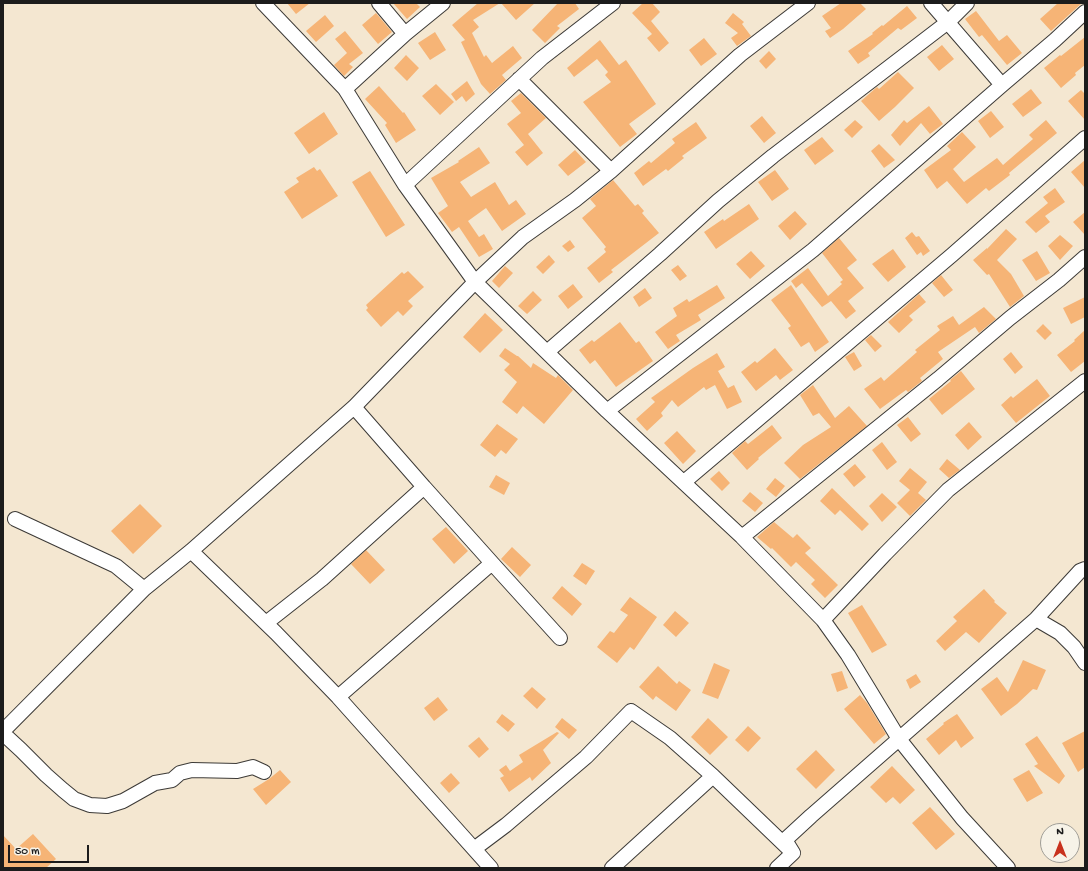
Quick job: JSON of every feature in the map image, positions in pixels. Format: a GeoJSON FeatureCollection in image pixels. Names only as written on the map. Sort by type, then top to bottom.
{"type":"FeatureCollection","features":[{"type":"Feature","properties":{"kind":"street"},"geometry":{"type":"LineString","coordinates":[[263,3],[345,89],[405,185],[475,282],[607,411],[742,537],[823,620],[848,655],[899,739],[962,818],[1008,868]]}},
{"type":"Feature","properties":{"kind":"street"},"geometry":{"type":"LineString","coordinates":[[379,3],[405,34]]}},
{"type":"Feature","properties":{"kind":"street"},"geometry":{"type":"LineString","coordinates":[[345,89],[405,34],[443,3]]}},
{"type":"Feature","properties":{"kind":"street"},"geometry":{"type":"LineString","coordinates":[[405,185],[542,58],[613,3]]}},
{"type":"Feature","properties":{"kind":"street"},"geometry":{"type":"LineString","coordinates":[[3,731],[144,589],[191,551],[354,407],[475,282],[523,237],[575,200],[612,171],[740,55],[808,3]]}},
{"type":"Feature","properties":{"kind":"street"},"geometry":{"type":"LineString","coordinates":[[931,3],[1002,85]]}},
{"type":"Feature","properties":{"kind":"street"},"geometry":{"type":"LineString","coordinates":[[547,352],[724,196],[773,156],[948,22],[967,3]]}},
{"type":"Feature","properties":{"kind":"street"},"geometry":{"type":"LineString","coordinates":[[607,411],[813,250],[1055,40],[1085,12]]}},
{"type":"Feature","properties":{"kind":"street"},"geometry":{"type":"LineString","coordinates":[[520,79],[612,171]]}},
{"type":"Feature","properties":{"kind":"street"},"geometry":{"type":"LineString","coordinates":[[684,482],[952,255],[1085,138]]}},
{"type":"Feature","properties":{"kind":"street"},"geometry":{"type":"LineString","coordinates":[[742,537],[938,379],[1085,257]]}},
{"type":"Feature","properties":{"kind":"street"},"geometry":{"type":"LineString","coordinates":[[823,620],[948,490],[1085,381]]}},
{"type":"Feature","properties":{"kind":"street"},"geometry":{"type":"LineString","coordinates":[[354,407],[560,638]]}},
{"type":"Feature","properties":{"kind":"street"},"geometry":{"type":"LineString","coordinates":[[266,623],[322,578],[424,486]]}},
{"type":"Feature","properties":{"kind":"street"},"geometry":{"type":"LineString","coordinates":[[15,519],[116,566],[144,589]]}},
{"type":"Feature","properties":{"kind":"street"},"geometry":{"type":"LineString","coordinates":[[191,551],[266,623],[338,698],[491,868]]}},
{"type":"Feature","properties":{"kind":"street"},"geometry":{"type":"LineString","coordinates":[[338,698],[492,563]]}},
{"type":"Feature","properties":{"kind":"street"},"geometry":{"type":"LineString","coordinates":[[793,853],[785,840],[810,816],[1036,619],[1080,571],[1085,569]]}},
{"type":"Feature","properties":{"kind":"street"},"geometry":{"type":"LineString","coordinates":[[1036,619],[1060,633],[1074,647],[1085,663]]}},
{"type":"Feature","properties":{"kind":"street"},"geometry":{"type":"LineString","coordinates":[[474,849],[506,825],[586,757],[631,711],[670,738],[713,776],[793,853]]}},
{"type":"Feature","properties":{"kind":"street"},"geometry":{"type":"LineString","coordinates":[[3,736],[8,738],[46,775],[74,799],[90,805],[107,806],[123,800],[155,783],[172,780],[180,772],[192,770],[237,771],[253,767],[264,772]]}},
{"type":"Feature","properties":{"kind":"street"},"geometry":{"type":"LineString","coordinates":[[612,868],[713,776]]}},
{"type":"Feature","properties":{"kind":"street"},"geometry":{"type":"LineString","coordinates":[[777,868],[793,853]]}},
{"type":"Feature","properties":{"kind":"building"},"geometry":{"type":"Polygon","coordinates":[[[287,3],[310,3],[296,14],[287,3]]]}},
{"type":"Feature","properties":{"kind":"building"},"geometry":{"type":"Polygon","coordinates":[[[393,3],[416,3],[420,7],[407,19],[393,3]]]}},
{"type":"Feature","properties":{"kind":"building"},"geometry":{"type":"Polygon","coordinates":[[[478,3],[500,3],[473,20],[479,27],[472,33],[484,57],[486,55],[492,63],[513,46],[522,58],[502,75],[506,80],[490,94],[481,84],[461,42],[465,40],[452,25],[478,3]]]}},
{"type":"Feature","properties":{"kind":"building"},"geometry":{"type":"Polygon","coordinates":[[[501,3],[535,3],[516,20],[501,3]]]}},
{"type":"Feature","properties":{"kind":"building"},"geometry":{"type":"Polygon","coordinates":[[[558,3],[575,3],[579,9],[557,26],[560,28],[545,43],[532,30],[558,3]]]}},
{"type":"Feature","properties":{"kind":"building"},"geometry":{"type":"Polygon","coordinates":[[[643,3],[652,3],[660,12],[651,21],[669,43],[659,52],[647,38],[652,34],[632,13],[643,3]]]}},
{"type":"Feature","properties":{"kind":"building"},"geometry":{"type":"Polygon","coordinates":[[[841,3],[860,3],[866,9],[830,38],[825,31],[831,28],[822,16],[841,3]]]}},
{"type":"Feature","properties":{"kind":"building"},"geometry":{"type":"Polygon","coordinates":[[[1058,3],[1082,3],[1051,31],[1040,19],[1058,3]]]}},
{"type":"Feature","properties":{"kind":"building"},"geometry":{"type":"Polygon","coordinates":[[[907,6],[917,18],[901,30],[898,28],[868,53],[870,56],[858,64],[848,51],[873,34],[872,33],[907,6]]]}},
{"type":"Feature","properties":{"kind":"building"},"geometry":{"type":"Polygon","coordinates":[[[976,11],[999,41],[1007,35],[1022,53],[1007,65],[982,35],[979,37],[965,19],[976,11]]]}},
{"type":"Feature","properties":{"kind":"building"},"geometry":{"type":"Polygon","coordinates":[[[376,13],[392,32],[378,44],[362,25],[376,13]]]}},
{"type":"Feature","properties":{"kind":"building"},"geometry":{"type":"Polygon","coordinates":[[[733,13],[744,22],[742,24],[751,36],[737,46],[731,38],[738,33],[725,23],[733,13]]]}},
{"type":"Feature","properties":{"kind":"building"},"geometry":{"type":"Polygon","coordinates":[[[325,15],[334,26],[316,42],[306,31],[325,15]]]}},
{"type":"Feature","properties":{"kind":"building"},"geometry":{"type":"Polygon","coordinates":[[[345,31],[363,53],[349,64],[353,67],[344,76],[334,65],[347,53],[335,39],[345,31]]]}},
{"type":"Feature","properties":{"kind":"building"},"geometry":{"type":"Polygon","coordinates":[[[435,32],[446,50],[430,60],[418,43],[435,32]]]}},
{"type":"Feature","properties":{"kind":"building"},"geometry":{"type":"Polygon","coordinates":[[[1085,37],[1085,65],[1061,88],[1044,68],[1085,37]]]}},
{"type":"Feature","properties":{"kind":"building"},"geometry":{"type":"Polygon","coordinates":[[[704,38],[717,54],[701,66],[689,50],[704,38]]]}},
{"type":"Feature","properties":{"kind":"building"},"geometry":{"type":"Polygon","coordinates":[[[600,40],[619,65],[626,60],[656,104],[629,124],[637,134],[620,147],[583,102],[611,82],[605,75],[608,72],[597,59],[574,77],[567,68],[600,40]]]}},
{"type":"Feature","properties":{"kind":"building"},"geometry":{"type":"Polygon","coordinates":[[[942,45],[954,59],[939,71],[927,57],[942,45]]]}},
{"type":"Feature","properties":{"kind":"building"},"geometry":{"type":"Polygon","coordinates":[[[769,51],[776,59],[766,69],[759,61],[769,51]]]}},
{"type":"Feature","properties":{"kind":"building"},"geometry":{"type":"Polygon","coordinates":[[[406,55],[419,68],[407,81],[394,68],[406,55]]]}},
{"type":"Feature","properties":{"kind":"building"},"geometry":{"type":"Polygon","coordinates":[[[898,72],[914,88],[879,121],[861,101],[877,87],[879,89],[898,72]]]}},
{"type":"Feature","properties":{"kind":"building"},"geometry":{"type":"Polygon","coordinates":[[[467,81],[475,94],[466,102],[462,96],[456,101],[451,94],[467,81]]]}},
{"type":"Feature","properties":{"kind":"building"},"geometry":{"type":"Polygon","coordinates":[[[436,84],[454,102],[440,115],[422,96],[436,84]]]}},
{"type":"Feature","properties":{"kind":"building"},"geometry":{"type":"Polygon","coordinates":[[[379,86],[403,113],[404,112],[416,130],[396,143],[385,125],[387,123],[365,99],[379,86]]]}},
{"type":"Feature","properties":{"kind":"building"},"geometry":{"type":"Polygon","coordinates":[[[1031,89],[1042,103],[1023,117],[1012,104],[1031,89]]]}},
{"type":"Feature","properties":{"kind":"building"},"geometry":{"type":"Polygon","coordinates":[[[1081,90],[1085,94],[1085,120],[1068,101],[1081,90]]]}},
{"type":"Feature","properties":{"kind":"building"},"geometry":{"type":"Polygon","coordinates":[[[521,93],[546,118],[528,134],[543,153],[527,166],[515,152],[524,145],[507,124],[521,113],[511,101],[521,93]]]}},
{"type":"Feature","properties":{"kind":"building"},"geometry":{"type":"Polygon","coordinates":[[[929,106],[943,124],[930,134],[921,123],[900,146],[891,135],[904,120],[907,123],[929,106]]]}},
{"type":"Feature","properties":{"kind":"building"},"geometry":{"type":"Polygon","coordinates":[[[991,111],[1004,127],[990,138],[978,121],[991,111]]]}},
{"type":"Feature","properties":{"kind":"building"},"geometry":{"type":"Polygon","coordinates":[[[324,112],[338,134],[309,154],[294,133],[324,112]]]}},
{"type":"Feature","properties":{"kind":"building"},"geometry":{"type":"Polygon","coordinates":[[[762,116],[776,133],[764,143],[750,126],[762,116]]]}},
{"type":"Feature","properties":{"kind":"building"},"geometry":{"type":"Polygon","coordinates":[[[855,120],[863,127],[852,138],[844,130],[855,120]]]}},
{"type":"Feature","properties":{"kind":"building"},"geometry":{"type":"Polygon","coordinates":[[[1046,120],[1057,133],[1009,173],[1010,175],[989,191],[986,188],[967,204],[947,181],[937,189],[924,170],[951,150],[947,146],[962,132],[976,147],[953,169],[964,182],[997,158],[1003,165],[1033,139],[1029,135],[1046,120]]]}},
{"type":"Feature","properties":{"kind":"building"},"geometry":{"type":"Polygon","coordinates":[[[696,122],[707,138],[682,156],[684,158],[668,171],[666,169],[643,186],[634,173],[649,161],[651,163],[675,143],[672,139],[696,122]]]}},
{"type":"Feature","properties":{"kind":"building"},"geometry":{"type":"Polygon","coordinates":[[[822,137],[834,151],[815,165],[804,150],[822,137]]]}},
{"type":"Feature","properties":{"kind":"building"},"geometry":{"type":"Polygon","coordinates":[[[879,144],[895,160],[884,168],[871,151],[879,144]]]}},
{"type":"Feature","properties":{"kind":"building"},"geometry":{"type":"Polygon","coordinates":[[[479,147],[490,163],[460,182],[471,197],[495,182],[509,205],[516,200],[526,214],[502,231],[486,208],[468,221],[479,237],[484,234],[493,249],[479,257],[459,227],[452,232],[438,213],[448,206],[431,178],[459,162],[458,161],[479,147]]]}},
{"type":"Feature","properties":{"kind":"building"},"geometry":{"type":"Polygon","coordinates":[[[575,150],[586,162],[568,176],[558,165],[575,150]]]}},
{"type":"Feature","properties":{"kind":"building"},"geometry":{"type":"Polygon","coordinates":[[[1085,160],[1085,188],[1071,172],[1085,160]]]}},
{"type":"Feature","properties":{"kind":"building"},"geometry":{"type":"Polygon","coordinates":[[[314,167],[317,171],[320,169],[338,196],[302,219],[284,192],[299,182],[296,178],[314,167]]]}},
{"type":"Feature","properties":{"kind":"building"},"geometry":{"type":"Polygon","coordinates":[[[775,170],[789,189],[772,201],[758,182],[775,170]]]}},
{"type":"Feature","properties":{"kind":"building"},"geometry":{"type":"Polygon","coordinates":[[[370,171],[405,225],[386,237],[352,182],[370,171]]]}},
{"type":"Feature","properties":{"kind":"building"},"geometry":{"type":"Polygon","coordinates":[[[613,180],[635,206],[638,204],[644,211],[642,213],[659,233],[611,270],[613,272],[599,283],[587,268],[606,252],[604,249],[606,247],[582,218],[596,206],[590,199],[613,180]]]}},
{"type":"Feature","properties":{"kind":"building"},"geometry":{"type":"Polygon","coordinates":[[[1055,188],[1065,202],[1045,216],[1050,222],[1036,233],[1025,222],[1048,203],[1043,197],[1055,188]]]}},
{"type":"Feature","properties":{"kind":"building"},"geometry":{"type":"Polygon","coordinates":[[[749,204],[759,219],[716,249],[704,232],[723,219],[724,221],[749,204]]]}},
{"type":"Feature","properties":{"kind":"building"},"geometry":{"type":"Polygon","coordinates":[[[795,211],[807,224],[790,240],[778,226],[795,211]]]}},
{"type":"Feature","properties":{"kind":"building"},"geometry":{"type":"Polygon","coordinates":[[[1085,212],[1085,235],[1073,222],[1085,212]]]}},
{"type":"Feature","properties":{"kind":"building"},"geometry":{"type":"Polygon","coordinates":[[[1006,229],[1017,239],[997,260],[1011,274],[1024,296],[1010,307],[989,274],[987,275],[973,260],[987,249],[1006,229]]]}},
{"type":"Feature","properties":{"kind":"building"},"geometry":{"type":"Polygon","coordinates":[[[912,232],[916,237],[919,236],[930,251],[923,256],[921,252],[917,255],[905,238],[912,232]]]}},
{"type":"Feature","properties":{"kind":"building"},"geometry":{"type":"Polygon","coordinates":[[[1060,235],[1073,246],[1060,260],[1048,246],[1060,235]]]}},
{"type":"Feature","properties":{"kind":"building"},"geometry":{"type":"Polygon","coordinates":[[[839,238],[857,260],[847,268],[864,288],[848,301],[856,311],[846,319],[831,301],[822,307],[802,283],[796,288],[791,281],[808,268],[828,296],[842,284],[840,282],[843,280],[822,253],[839,238]]]}},
{"type":"Feature","properties":{"kind":"building"},"geometry":{"type":"Polygon","coordinates":[[[570,240],[575,247],[568,252],[562,246],[570,240]]]}},
{"type":"Feature","properties":{"kind":"building"},"geometry":{"type":"Polygon","coordinates":[[[893,249],[906,267],[888,282],[872,264],[893,249]]]}},
{"type":"Feature","properties":{"kind":"building"},"geometry":{"type":"Polygon","coordinates":[[[751,251],[765,266],[750,279],[736,264],[751,251]]]}},
{"type":"Feature","properties":{"kind":"building"},"geometry":{"type":"Polygon","coordinates":[[[1037,251],[1050,273],[1036,281],[1022,260],[1037,251]]]}},
{"type":"Feature","properties":{"kind":"building"},"geometry":{"type":"Polygon","coordinates":[[[549,255],[555,262],[543,274],[536,267],[549,255]]]}},
{"type":"Feature","properties":{"kind":"building"},"geometry":{"type":"Polygon","coordinates":[[[678,265],[687,276],[680,281],[671,270],[678,265]]]}},
{"type":"Feature","properties":{"kind":"building"},"geometry":{"type":"Polygon","coordinates":[[[505,266],[513,273],[499,288],[492,281],[505,266]]]}},
{"type":"Feature","properties":{"kind":"building"},"geometry":{"type":"Polygon","coordinates":[[[408,271],[424,287],[408,301],[413,306],[403,316],[398,311],[381,327],[366,310],[368,308],[366,305],[402,272],[404,274],[408,271]]]}},
{"type":"Feature","properties":{"kind":"building"},"geometry":{"type":"Polygon","coordinates":[[[941,275],[953,290],[944,297],[932,283],[941,275]]]}},
{"type":"Feature","properties":{"kind":"building"},"geometry":{"type":"Polygon","coordinates":[[[573,284],[583,297],[568,309],[558,296],[573,284]]]}},
{"type":"Feature","properties":{"kind":"building"},"geometry":{"type":"Polygon","coordinates":[[[717,285],[725,298],[698,315],[701,320],[676,335],[680,341],[668,349],[655,332],[677,316],[673,308],[687,299],[689,302],[717,285]]]}},
{"type":"Feature","properties":{"kind":"building"},"geometry":{"type":"Polygon","coordinates":[[[791,285],[829,342],[815,352],[809,342],[801,347],[788,328],[791,326],[771,300],[791,285]]]}},
{"type":"Feature","properties":{"kind":"building"},"geometry":{"type":"Polygon","coordinates":[[[645,288],[652,298],[639,307],[633,297],[645,288]]]}},
{"type":"Feature","properties":{"kind":"building"},"geometry":{"type":"Polygon","coordinates":[[[533,291],[542,300],[527,314],[518,306],[533,291]]]}},
{"type":"Feature","properties":{"kind":"building"},"geometry":{"type":"Polygon","coordinates":[[[919,294],[926,302],[909,316],[913,320],[899,333],[888,322],[919,294]]]}},
{"type":"Feature","properties":{"kind":"building"},"geometry":{"type":"Polygon","coordinates":[[[1085,297],[1085,317],[1071,324],[1063,308],[1085,297]]]}},
{"type":"Feature","properties":{"kind":"building"},"geometry":{"type":"Polygon","coordinates":[[[984,307],[996,319],[979,333],[975,327],[938,352],[943,359],[920,378],[922,381],[908,392],[906,390],[880,409],[864,389],[881,377],[884,381],[917,352],[915,350],[940,330],[937,326],[953,316],[959,325],[984,307]]]}},
{"type":"Feature","properties":{"kind":"building"},"geometry":{"type":"Polygon","coordinates":[[[485,313],[503,330],[480,353],[463,337],[485,313]]]}},
{"type":"Feature","properties":{"kind":"building"},"geometry":{"type":"Polygon","coordinates":[[[620,322],[636,343],[639,341],[653,361],[616,387],[595,360],[590,364],[579,350],[592,340],[594,342],[620,322]]]}},
{"type":"Feature","properties":{"kind":"building"},"geometry":{"type":"Polygon","coordinates":[[[1043,324],[1052,333],[1045,340],[1036,331],[1043,324]]]}},
{"type":"Feature","properties":{"kind":"building"},"geometry":{"type":"Polygon","coordinates":[[[1085,330],[1085,361],[1071,372],[1057,355],[1075,341],[1074,340],[1085,330]]]}},
{"type":"Feature","properties":{"kind":"building"},"geometry":{"type":"Polygon","coordinates":[[[871,335],[882,346],[875,352],[865,340],[871,335]]]}},
{"type":"Feature","properties":{"kind":"building"},"geometry":{"type":"Polygon","coordinates":[[[505,348],[518,356],[531,368],[533,363],[556,378],[558,375],[573,390],[544,424],[523,406],[517,414],[502,402],[517,382],[504,370],[510,364],[499,356],[505,348]]]}},
{"type":"Feature","properties":{"kind":"building"},"geometry":{"type":"Polygon","coordinates":[[[775,348],[793,370],[780,380],[776,375],[756,391],[741,372],[755,361],[757,363],[775,348]]]}},
{"type":"Feature","properties":{"kind":"building"},"geometry":{"type":"Polygon","coordinates":[[[854,352],[862,366],[854,371],[845,357],[854,352]]]}},
{"type":"Feature","properties":{"kind":"building"},"geometry":{"type":"Polygon","coordinates":[[[1011,352],[1023,367],[1015,374],[1003,359],[1011,352]]]}},
{"type":"Feature","properties":{"kind":"building"},"geometry":{"type":"Polygon","coordinates":[[[717,353],[725,367],[718,371],[728,388],[734,385],[742,402],[727,409],[715,385],[706,390],[704,387],[678,407],[672,400],[661,413],[663,416],[647,431],[636,419],[655,402],[651,398],[717,353]]]}},
{"type":"Feature","properties":{"kind":"building"},"geometry":{"type":"Polygon","coordinates":[[[961,371],[975,389],[942,415],[929,399],[961,371]]]}},
{"type":"Feature","properties":{"kind":"building"},"geometry":{"type":"Polygon","coordinates":[[[1037,379],[1050,396],[1016,423],[1001,405],[1011,396],[1013,398],[1037,379]]]}},
{"type":"Feature","properties":{"kind":"building"},"geometry":{"type":"Polygon","coordinates":[[[813,385],[835,418],[849,406],[867,426],[800,479],[784,463],[803,445],[831,427],[819,413],[813,416],[800,395],[813,385]]]}},
{"type":"Feature","properties":{"kind":"building"},"geometry":{"type":"Polygon","coordinates":[[[908,417],[921,434],[911,442],[897,425],[908,417]]]}},
{"type":"Feature","properties":{"kind":"building"},"geometry":{"type":"Polygon","coordinates":[[[969,422],[982,437],[968,450],[955,435],[969,422]]]}},
{"type":"Feature","properties":{"kind":"building"},"geometry":{"type":"Polygon","coordinates":[[[497,424],[518,439],[506,454],[501,450],[495,457],[480,445],[497,424]]]}},
{"type":"Feature","properties":{"kind":"building"},"geometry":{"type":"Polygon","coordinates":[[[772,425],[782,438],[758,458],[759,459],[747,470],[732,453],[745,441],[748,444],[772,425]]]}},
{"type":"Feature","properties":{"kind":"building"},"geometry":{"type":"Polygon","coordinates":[[[677,431],[696,451],[683,464],[664,443],[677,431]]]}},
{"type":"Feature","properties":{"kind":"building"},"geometry":{"type":"Polygon","coordinates":[[[882,442],[897,462],[887,470],[872,450],[882,442]]]}},
{"type":"Feature","properties":{"kind":"building"},"geometry":{"type":"Polygon","coordinates":[[[947,459],[960,470],[949,478],[939,469],[947,459]]]}},
{"type":"Feature","properties":{"kind":"building"},"geometry":{"type":"Polygon","coordinates":[[[855,464],[866,477],[854,487],[843,474],[855,464]]]}},
{"type":"Feature","properties":{"kind":"building"},"geometry":{"type":"Polygon","coordinates":[[[910,468],[927,482],[918,493],[926,500],[910,516],[897,503],[910,490],[899,481],[910,468]]]}},
{"type":"Feature","properties":{"kind":"building"},"geometry":{"type":"Polygon","coordinates":[[[719,471],[730,483],[722,491],[710,479],[719,471]]]}},
{"type":"Feature","properties":{"kind":"building"},"geometry":{"type":"Polygon","coordinates":[[[496,475],[510,483],[504,495],[489,487],[496,475]]]}},
{"type":"Feature","properties":{"kind":"building"},"geometry":{"type":"Polygon","coordinates":[[[775,478],[785,486],[776,497],[766,489],[775,478]]]}},
{"type":"Feature","properties":{"kind":"building"},"geometry":{"type":"Polygon","coordinates":[[[832,488],[869,524],[862,531],[840,510],[835,515],[820,501],[832,488]]]}},
{"type":"Feature","properties":{"kind":"building"},"geometry":{"type":"Polygon","coordinates":[[[750,492],[763,503],[755,512],[742,501],[750,492]]]}},
{"type":"Feature","properties":{"kind":"building"},"geometry":{"type":"Polygon","coordinates":[[[882,493],[897,507],[882,522],[869,506],[882,493]]]}},
{"type":"Feature","properties":{"kind":"building"},"geometry":{"type":"Polygon","coordinates":[[[140,504],[162,526],[133,554],[111,531],[140,504]]]}},
{"type":"Feature","properties":{"kind":"building"},"geometry":{"type":"Polygon","coordinates":[[[774,522],[793,538],[797,534],[811,548],[805,553],[838,585],[825,598],[811,584],[815,580],[796,562],[791,567],[772,548],[771,549],[757,537],[774,522]]]}},
{"type":"Feature","properties":{"kind":"building"},"geometry":{"type":"Polygon","coordinates":[[[446,527],[468,551],[454,564],[432,539],[446,527]]]}},
{"type":"Feature","properties":{"kind":"building"},"geometry":{"type":"Polygon","coordinates":[[[512,547],[531,565],[520,577],[501,559],[512,547]]]}},
{"type":"Feature","properties":{"kind":"building"},"geometry":{"type":"Polygon","coordinates":[[[366,550],[385,570],[370,584],[351,564],[366,550]]]}},
{"type":"Feature","properties":{"kind":"building"},"geometry":{"type":"Polygon","coordinates":[[[582,563],[595,571],[586,585],[573,576],[582,563]]]}},
{"type":"Feature","properties":{"kind":"building"},"geometry":{"type":"Polygon","coordinates":[[[562,586],[582,604],[572,616],[552,598],[562,586]]]}},
{"type":"Feature","properties":{"kind":"building"},"geometry":{"type":"Polygon","coordinates":[[[984,589],[995,601],[994,602],[1007,613],[979,643],[966,632],[945,651],[936,641],[957,621],[953,617],[984,589]]]}},
{"type":"Feature","properties":{"kind":"building"},"geometry":{"type":"Polygon","coordinates":[[[630,597],[657,617],[634,650],[630,647],[617,663],[597,647],[610,631],[614,633],[628,615],[620,610],[630,597]]]}},
{"type":"Feature","properties":{"kind":"building"},"geometry":{"type":"Polygon","coordinates":[[[862,605],[887,645],[872,653],[848,613],[862,605]]]}},
{"type":"Feature","properties":{"kind":"building"},"geometry":{"type":"Polygon","coordinates":[[[675,611],[689,623],[676,637],[663,625],[675,611]]]}},
{"type":"Feature","properties":{"kind":"building"},"geometry":{"type":"Polygon","coordinates":[[[1023,660],[1046,670],[1037,690],[1033,689],[1001,716],[981,689],[997,677],[1008,692],[1023,660]]]}},
{"type":"Feature","properties":{"kind":"building"},"geometry":{"type":"Polygon","coordinates":[[[714,663],[730,670],[718,699],[702,693],[714,663]]]}},
{"type":"Feature","properties":{"kind":"building"},"geometry":{"type":"Polygon","coordinates":[[[658,666],[677,684],[679,681],[691,690],[676,711],[656,696],[653,700],[639,687],[658,666]]]}},
{"type":"Feature","properties":{"kind":"building"},"geometry":{"type":"Polygon","coordinates":[[[842,671],[848,688],[837,692],[831,674],[842,671]]]}},
{"type":"Feature","properties":{"kind":"building"},"geometry":{"type":"Polygon","coordinates":[[[916,674],[921,682],[910,689],[906,680],[916,674]]]}},
{"type":"Feature","properties":{"kind":"building"},"geometry":{"type":"Polygon","coordinates":[[[532,687],[546,699],[537,709],[523,696],[532,687]]]}},
{"type":"Feature","properties":{"kind":"building"},"geometry":{"type":"Polygon","coordinates":[[[860,695],[867,703],[886,734],[874,744],[844,709],[860,695]]]}},
{"type":"Feature","properties":{"kind":"building"},"geometry":{"type":"Polygon","coordinates":[[[438,697],[448,710],[434,721],[424,708],[438,697]]]}},
{"type":"Feature","properties":{"kind":"building"},"geometry":{"type":"Polygon","coordinates":[[[502,714],[515,724],[508,732],[496,722],[502,714]]]}},
{"type":"Feature","properties":{"kind":"building"},"geometry":{"type":"Polygon","coordinates":[[[957,714],[974,738],[961,748],[956,740],[939,755],[926,739],[944,724],[943,723],[957,714]]]}},
{"type":"Feature","properties":{"kind":"building"},"geometry":{"type":"Polygon","coordinates":[[[562,718],[577,730],[569,739],[555,727],[562,718]]]}},
{"type":"Feature","properties":{"kind":"building"},"geometry":{"type":"Polygon","coordinates":[[[708,718],[728,737],[710,755],[691,737],[708,718]]]}},
{"type":"Feature","properties":{"kind":"building"},"geometry":{"type":"Polygon","coordinates":[[[748,726],[761,738],[748,752],[735,740],[748,726]]]}},
{"type":"Feature","properties":{"kind":"building"},"geometry":{"type":"Polygon","coordinates":[[[1085,731],[1085,767],[1078,772],[1062,743],[1085,731]]]}},
{"type":"Feature","properties":{"kind":"building"},"geometry":{"type":"Polygon","coordinates":[[[557,732],[559,733],[543,750],[551,763],[532,781],[530,777],[509,792],[500,778],[504,776],[499,770],[506,765],[510,771],[523,762],[519,755],[557,732]]]}},
{"type":"Feature","properties":{"kind":"building"},"geometry":{"type":"Polygon","coordinates":[[[1037,736],[1065,776],[1059,784],[1034,766],[1038,764],[1025,744],[1037,736]]]}},
{"type":"Feature","properties":{"kind":"building"},"geometry":{"type":"Polygon","coordinates":[[[479,737],[489,749],[479,758],[468,746],[479,737]]]}},
{"type":"Feature","properties":{"kind":"building"},"geometry":{"type":"Polygon","coordinates":[[[816,750],[835,770],[816,789],[796,769],[816,750]]]}},
{"type":"Feature","properties":{"kind":"building"},"geometry":{"type":"Polygon","coordinates":[[[892,766],[915,790],[900,804],[893,797],[886,803],[870,787],[892,766]]]}},
{"type":"Feature","properties":{"kind":"building"},"geometry":{"type":"Polygon","coordinates":[[[280,770],[291,782],[266,805],[253,789],[280,770]]]}},
{"type":"Feature","properties":{"kind":"building"},"geometry":{"type":"Polygon","coordinates":[[[1029,770],[1043,793],[1027,802],[1013,779],[1029,770]]]}},
{"type":"Feature","properties":{"kind":"building"},"geometry":{"type":"Polygon","coordinates":[[[451,773],[460,783],[449,793],[440,783],[451,773]]]}},
{"type":"Feature","properties":{"kind":"building"},"geometry":{"type":"Polygon","coordinates":[[[930,807],[955,834],[936,850],[912,823],[930,807]]]}},
{"type":"Feature","properties":{"kind":"building"},"geometry":{"type":"Polygon","coordinates":[[[33,834],[56,859],[46,868],[3,868],[3,835],[16,849],[33,834]]]}}]}
